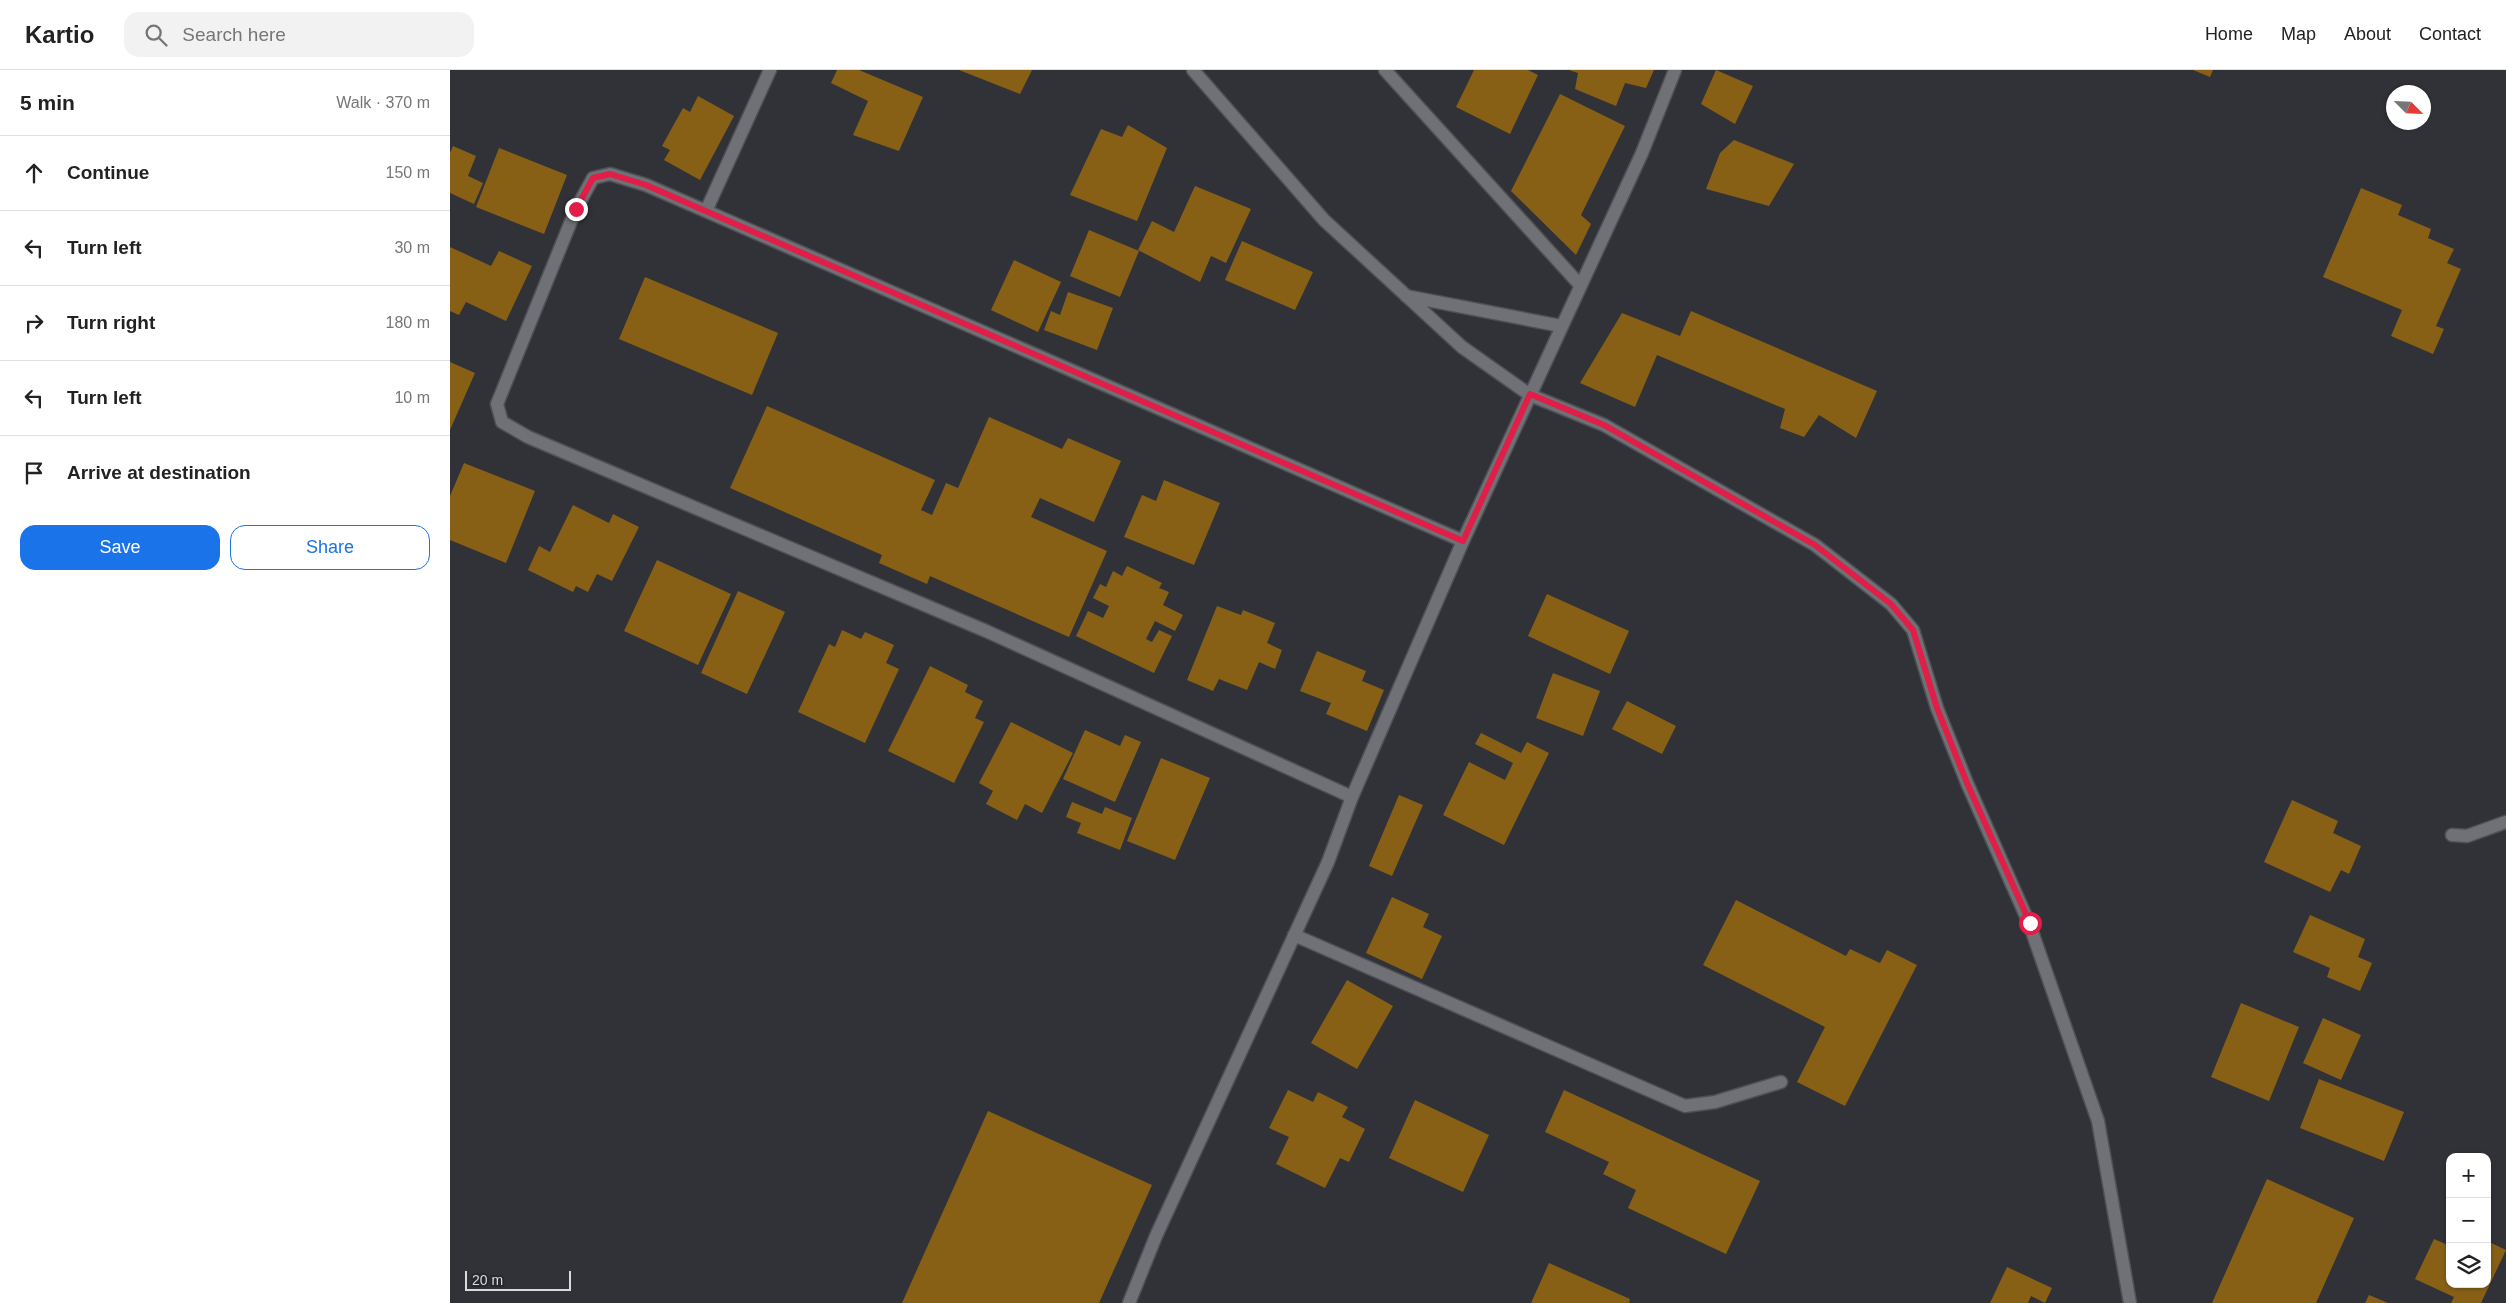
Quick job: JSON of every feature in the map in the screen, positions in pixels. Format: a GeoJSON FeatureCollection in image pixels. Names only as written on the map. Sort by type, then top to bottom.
{"type":"FeatureCollection","features":[{"type":"Feature","properties":{"kind":"street"},"geometry":{"type":"LineString","coordinates":[[706,211],[770,70]]}},
{"type":"Feature","properties":{"kind":"street"},"geometry":{"type":"LineString","coordinates":[[1193,70],[1324,220],[1462,347],[1530,394],[1604,425],[1815,545],[1891,604],[1913,630],[1937,708],[1963,775],[2030,923],[2098,1121],[2130,1303]]}},
{"type":"Feature","properties":{"kind":"street"},"geometry":{"type":"LineString","coordinates":[[1384,70],[1580,285]]}},
{"type":"Feature","properties":{"kind":"street"},"geometry":{"type":"LineString","coordinates":[[1129,1303],[1156,1236],[1328,862],[1352,797],[1463,541],[1642,153],[1676,70]]}},
{"type":"Feature","properties":{"kind":"street"},"geometry":{"type":"LineString","coordinates":[[1352,797],[986,631],[528,437],[502,422],[497,404],[576,209],[593,178],[610,174],[646,185],[1463,541]]}},
{"type":"Feature","properties":{"kind":"street"},"geometry":{"type":"LineString","coordinates":[[1406,296],[1562,326]]}},
{"type":"Feature","properties":{"kind":"street"},"geometry":{"type":"LineString","coordinates":[[2452,835],[2467,836],[2506,822]]}},
{"type":"Feature","properties":{"kind":"street"},"geometry":{"type":"LineString","coordinates":[[1294,936],[1685,1106],[1715,1102],[1781,1082]]}},
{"type":"Feature","properties":{"kind":"building"},"geometry":{"type":"Polygon","coordinates":[[[837,70],[859,70],[923,97],[899,151],[853,135],[868,101],[831,83],[837,70]]]}},
{"type":"Feature","properties":{"kind":"building"},"geometry":{"type":"Polygon","coordinates":[[[959,70],[1032,70],[1020,94],[959,70]]]}},
{"type":"Feature","properties":{"kind":"building"},"geometry":{"type":"Polygon","coordinates":[[[1474,70],[1528,70],[1538,75],[1510,134],[1456,107],[1474,70]]]}},
{"type":"Feature","properties":{"kind":"building"},"geometry":{"type":"Polygon","coordinates":[[[1569,70],[1654,70],[1646,88],[1625,83],[1616,106],[1575,89],[1578,73],[1569,70]]]}},
{"type":"Feature","properties":{"kind":"building"},"geometry":{"type":"Polygon","coordinates":[[[1716,70],[1753,86],[1735,124],[1701,104],[1716,70]]]}},
{"type":"Feature","properties":{"kind":"building"},"geometry":{"type":"Polygon","coordinates":[[[2193,70],[2213,70],[2210,77],[2193,70]]]}},
{"type":"Feature","properties":{"kind":"building"},"geometry":{"type":"Polygon","coordinates":[[[1560,94],[1625,126],[1581,215],[1591,224],[1576,255],[1511,191],[1560,94]]]}},
{"type":"Feature","properties":{"kind":"building"},"geometry":{"type":"Polygon","coordinates":[[[698,96],[734,116],[700,180],[664,160],[670,150],[662,146],[683,108],[690,112],[698,96]]]}},
{"type":"Feature","properties":{"kind":"building"},"geometry":{"type":"Polygon","coordinates":[[[1128,125],[1167,148],[1137,221],[1070,195],[1101,129],[1122,137],[1128,125]]]}},
{"type":"Feature","properties":{"kind":"building"},"geometry":{"type":"Polygon","coordinates":[[[1734,140],[1794,164],[1769,206],[1706,189],[1720,153],[1734,140]]]}},
{"type":"Feature","properties":{"kind":"building"},"geometry":{"type":"Polygon","coordinates":[[[453,146],[476,156],[468,176],[483,183],[474,204],[450,193],[450,153],[453,146]]]}},
{"type":"Feature","properties":{"kind":"building"},"geometry":{"type":"Polygon","coordinates":[[[499,148],[567,175],[544,234],[476,207],[499,148]]]}},
{"type":"Feature","properties":{"kind":"building"},"geometry":{"type":"Polygon","coordinates":[[[1195,186],[1251,209],[1226,263],[1211,256],[1200,282],[1138,250],[1152,221],[1174,232],[1195,186]]]}},
{"type":"Feature","properties":{"kind":"building"},"geometry":{"type":"Polygon","coordinates":[[[2361,188],[2402,205],[2398,215],[2431,229],[2428,238],[2454,249],[2447,263],[2461,269],[2436,326],[2444,329],[2433,354],[2391,336],[2402,310],[2323,277],[2361,188]]]}},
{"type":"Feature","properties":{"kind":"building"},"geometry":{"type":"Polygon","coordinates":[[[1089,230],[1139,251],[1120,297],[1070,276],[1089,230]]]}},
{"type":"Feature","properties":{"kind":"building"},"geometry":{"type":"Polygon","coordinates":[[[1242,241],[1313,272],[1295,310],[1225,280],[1242,241]]]}},
{"type":"Feature","properties":{"kind":"building"},"geometry":{"type":"Polygon","coordinates":[[[450,247],[491,266],[499,251],[532,266],[506,321],[466,302],[459,315],[450,311],[450,247]]]}},
{"type":"Feature","properties":{"kind":"building"},"geometry":{"type":"Polygon","coordinates":[[[1014,260],[1061,282],[1038,332],[991,310],[1014,260]]]}},
{"type":"Feature","properties":{"kind":"building"},"geometry":{"type":"Polygon","coordinates":[[[645,277],[778,333],[752,395],[619,339],[645,277]]]}},
{"type":"Feature","properties":{"kind":"building"},"geometry":{"type":"Polygon","coordinates":[[[1068,292],[1113,308],[1097,350],[1044,330],[1051,311],[1060,315],[1068,292]]]}},
{"type":"Feature","properties":{"kind":"building"},"geometry":{"type":"Polygon","coordinates":[[[1691,311],[1877,391],[1856,438],[1819,415],[1804,437],[1780,428],[1785,409],[1657,355],[1635,407],[1580,383],[1622,313],[1680,336],[1691,311]]]}},
{"type":"Feature","properties":{"kind":"building"},"geometry":{"type":"Polygon","coordinates":[[[450,362],[475,373],[450,430],[450,362]]]}},
{"type":"Feature","properties":{"kind":"building"},"geometry":{"type":"Polygon","coordinates":[[[767,406],[935,480],[921,510],[932,515],[946,483],[958,488],[989,417],[1062,449],[1068,438],[1121,461],[1094,522],[1040,498],[1031,517],[1107,551],[1069,637],[930,576],[927,584],[879,563],[882,555],[730,488],[767,406]]]}},
{"type":"Feature","properties":{"kind":"building"},"geometry":{"type":"Polygon","coordinates":[[[464,463],[535,491],[506,563],[450,540],[450,496],[464,463]]]}},
{"type":"Feature","properties":{"kind":"building"},"geometry":{"type":"Polygon","coordinates":[[[1164,480],[1220,503],[1194,565],[1124,537],[1142,495],[1156,501],[1164,480]]]}},
{"type":"Feature","properties":{"kind":"building"},"geometry":{"type":"Polygon","coordinates":[[[573,505],[609,523],[613,514],[639,527],[612,581],[597,574],[588,592],[576,586],[573,592],[528,570],[539,546],[550,552],[573,505]]]}},
{"type":"Feature","properties":{"kind":"building"},"geometry":{"type":"Polygon","coordinates":[[[657,560],[731,594],[698,665],[624,631],[657,560]]]}},
{"type":"Feature","properties":{"kind":"building"},"geometry":{"type":"Polygon","coordinates":[[[1127,566],[1162,583],[1159,588],[1169,592],[1163,605],[1183,615],[1175,631],[1155,621],[1146,639],[1152,642],[1159,630],[1172,636],[1154,673],[1076,636],[1088,611],[1103,618],[1109,606],[1093,598],[1100,584],[1106,587],[1113,571],[1122,576],[1127,566]]]}},
{"type":"Feature","properties":{"kind":"building"},"geometry":{"type":"Polygon","coordinates":[[[738,591],[785,612],[747,694],[701,673],[738,591]]]}},
{"type":"Feature","properties":{"kind":"building"},"geometry":{"type":"Polygon","coordinates":[[[1547,594],[1629,631],[1610,674],[1528,636],[1547,594]]]}},
{"type":"Feature","properties":{"kind":"building"},"geometry":{"type":"Polygon","coordinates":[[[1217,606],[1241,615],[1243,610],[1275,623],[1267,643],[1282,650],[1275,669],[1259,662],[1247,690],[1219,679],[1213,691],[1187,680],[1217,606]]]}},
{"type":"Feature","properties":{"kind":"building"},"geometry":{"type":"Polygon","coordinates":[[[842,630],[861,639],[865,632],[894,645],[886,663],[899,669],[865,743],[798,712],[829,644],[835,647],[842,630]]]}},
{"type":"Feature","properties":{"kind":"building"},"geometry":{"type":"Polygon","coordinates":[[[1317,651],[1366,671],[1362,681],[1384,690],[1367,731],[1326,714],[1331,703],[1300,691],[1317,651]]]}},
{"type":"Feature","properties":{"kind":"building"},"geometry":{"type":"Polygon","coordinates":[[[930,666],[968,685],[965,692],[983,701],[975,718],[984,722],[954,783],[888,751],[930,666]]]}},
{"type":"Feature","properties":{"kind":"building"},"geometry":{"type":"Polygon","coordinates":[[[1553,673],[1600,691],[1583,736],[1536,718],[1553,673]]]}},
{"type":"Feature","properties":{"kind":"building"},"geometry":{"type":"Polygon","coordinates":[[[1627,701],[1676,726],[1662,754],[1612,729],[1627,701]]]}},
{"type":"Feature","properties":{"kind":"building"},"geometry":{"type":"Polygon","coordinates":[[[1011,722],[1073,753],[1042,813],[1025,804],[1017,820],[986,804],[993,791],[979,783],[1011,722]]]}},
{"type":"Feature","properties":{"kind":"building"},"geometry":{"type":"Polygon","coordinates":[[[1085,730],[1120,746],[1125,735],[1141,742],[1115,802],[1063,779],[1085,730]]]}},
{"type":"Feature","properties":{"kind":"building"},"geometry":{"type":"Polygon","coordinates":[[[1481,733],[1521,753],[1527,742],[1549,753],[1504,845],[1443,815],[1469,762],[1505,780],[1513,763],[1475,744],[1481,733]]]}},
{"type":"Feature","properties":{"kind":"building"},"geometry":{"type":"Polygon","coordinates":[[[1161,758],[1210,778],[1175,860],[1127,841],[1161,758]]]}},
{"type":"Feature","properties":{"kind":"building"},"geometry":{"type":"Polygon","coordinates":[[[1399,795],[1423,805],[1392,876],[1369,866],[1399,795]]]}},
{"type":"Feature","properties":{"kind":"building"},"geometry":{"type":"Polygon","coordinates":[[[2292,800],[2338,821],[2333,833],[2361,846],[2349,874],[2341,870],[2330,892],[2264,862],[2292,800]]]}},
{"type":"Feature","properties":{"kind":"building"},"geometry":{"type":"Polygon","coordinates":[[[1072,802],[1102,814],[1105,807],[1132,818],[1120,850],[1077,833],[1081,823],[1066,817],[1072,802]]]}},
{"type":"Feature","properties":{"kind":"building"},"geometry":{"type":"Polygon","coordinates":[[[1392,897],[1429,914],[1423,927],[1442,936],[1422,979],[1366,953],[1392,897]]]}},
{"type":"Feature","properties":{"kind":"building"},"geometry":{"type":"Polygon","coordinates":[[[1736,900],[1846,956],[1850,949],[1880,963],[1887,950],[1917,965],[1845,1106],[1797,1082],[1825,1027],[1703,965],[1736,900]]]}},
{"type":"Feature","properties":{"kind":"building"},"geometry":{"type":"Polygon","coordinates":[[[2310,915],[2365,939],[2358,957],[2372,963],[2360,991],[2327,977],[2330,968],[2293,952],[2310,915]]]}},
{"type":"Feature","properties":{"kind":"building"},"geometry":{"type":"Polygon","coordinates":[[[1347,980],[1393,1006],[1357,1069],[1311,1043],[1347,980]]]}},
{"type":"Feature","properties":{"kind":"building"},"geometry":{"type":"Polygon","coordinates":[[[2241,1003],[2299,1027],[2269,1101],[2211,1077],[2241,1003]]]}},
{"type":"Feature","properties":{"kind":"building"},"geometry":{"type":"Polygon","coordinates":[[[2323,1018],[2361,1035],[2341,1080],[2303,1063],[2323,1018]]]}},
{"type":"Feature","properties":{"kind":"building"},"geometry":{"type":"Polygon","coordinates":[[[2319,1079],[2404,1112],[2384,1161],[2300,1128],[2319,1079]]]}},
{"type":"Feature","properties":{"kind":"building"},"geometry":{"type":"Polygon","coordinates":[[[1288,1090],[1313,1102],[1318,1092],[1348,1107],[1342,1117],[1365,1129],[1349,1162],[1340,1158],[1325,1188],[1276,1164],[1289,1137],[1269,1128],[1288,1090]]]}},
{"type":"Feature","properties":{"kind":"building"},"geometry":{"type":"Polygon","coordinates":[[[1564,1090],[1760,1181],[1726,1254],[1628,1208],[1636,1190],[1603,1174],[1609,1162],[1545,1132],[1564,1090]]]}},
{"type":"Feature","properties":{"kind":"building"},"geometry":{"type":"Polygon","coordinates":[[[1415,1100],[1489,1135],[1463,1192],[1389,1158],[1415,1100]]]}},
{"type":"Feature","properties":{"kind":"building"},"geometry":{"type":"Polygon","coordinates":[[[988,1111],[1152,1185],[1099,1303],[902,1303],[988,1111]]]}},
{"type":"Feature","properties":{"kind":"building"},"geometry":{"type":"Polygon","coordinates":[[[2267,1179],[2354,1218],[2316,1303],[2212,1303],[2267,1179]]]}},
{"type":"Feature","properties":{"kind":"building"},"geometry":{"type":"Polygon","coordinates":[[[2434,1239],[2446,1244],[2446,1288],[2488,1288],[2481,1303],[2451,1303],[2454,1297],[2415,1279],[2434,1239]]]}},
{"type":"Feature","properties":{"kind":"building"},"geometry":{"type":"Polygon","coordinates":[[[2491,1243],[2506,1250],[2491,1282],[2491,1243]]]}},
{"type":"Feature","properties":{"kind":"building"},"geometry":{"type":"Polygon","coordinates":[[[1549,1263],[1630,1299],[1629,1303],[1531,1303],[1549,1263]]]}},
{"type":"Feature","properties":{"kind":"building"},"geometry":{"type":"Polygon","coordinates":[[[2007,1267],[2052,1288],[2045,1303],[2031,1296],[2028,1303],[1990,1303],[2007,1267]]]}},
{"type":"Feature","properties":{"kind":"building"},"geometry":{"type":"Polygon","coordinates":[[[2369,1295],[2388,1303],[2365,1303],[2369,1295]]]}},
{"type":"Feature","properties":{"kind":"route"},"geometry":{"type":"LineString","coordinates":[[576,209],[593,178],[610,174],[646,185],[1463,541],[1530,394],[1604,425],[1815,545],[1891,604],[1913,630],[1937,708],[1967,783],[2030,923]]}}]}
